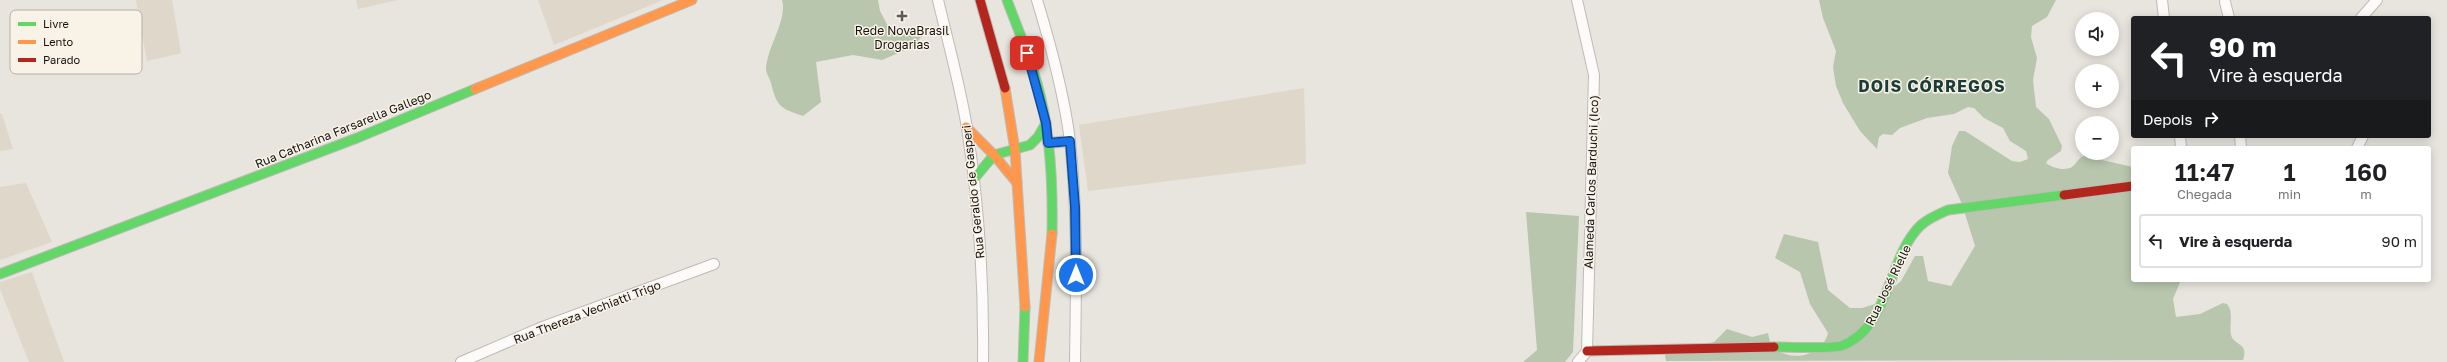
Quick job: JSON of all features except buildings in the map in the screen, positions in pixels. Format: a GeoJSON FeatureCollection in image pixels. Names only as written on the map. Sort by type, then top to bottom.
{"type":"FeatureCollection","features":[{"type":"Feature","properties":{"kind":"street","name":"Rua Catharina Farsarella Gallego"},"geometry":{"type":"LineString","coordinates":[[0,274],[357,138],[692,0]]}},
{"type":"Feature","properties":{"kind":"street","name":"Rua Geraldo de Gasperi"},"geometry":{"type":"LineString","coordinates":[[938,0],[966,127],[974,180],[980,262],[983,362]]}},
{"type":"Feature","properties":{"kind":"street"},"geometry":{"type":"LineString","coordinates":[[980,0],[1004,81],[1015,150],[1025,304],[1023,362]]}},
{"type":"Feature","properties":{"kind":"street"},"geometry":{"type":"LineString","coordinates":[[1007,0],[1037,83],[1046,123],[1048,143],[1054,217],[1039,362]]}},
{"type":"Feature","properties":{"kind":"street"},"geometry":{"type":"LineString","coordinates":[[1037,0],[1060,81],[1070,141],[1075,207],[1075,362]]}},
{"type":"Feature","properties":{"kind":"street","name":"Alameda Carlos Barduchi (Ico)"},"geometry":{"type":"LineString","coordinates":[[1577,0],[1594,75],[1587,351]]}},
{"type":"Feature","properties":{"kind":"street"},"geometry":{"type":"LineString","coordinates":[[2162,0],[2164,16]]}},
{"type":"Feature","properties":{"kind":"street"},"geometry":{"type":"LineString","coordinates":[[2363,16],[2377,0]]}},
{"type":"Feature","properties":{"kind":"street"},"geometry":{"type":"LineString","coordinates":[[2225,2],[2228,16]]}},
{"type":"Feature","properties":{"kind":"street"},"geometry":{"type":"LineString","coordinates":[[974,180],[994,155],[1015,150],[1035,142],[1046,123]]}},
{"type":"Feature","properties":{"kind":"street"},"geometry":{"type":"LineString","coordinates":[[966,127],[994,155],[1017,183]]}},
{"type":"Feature","properties":{"kind":"street"},"geometry":{"type":"LineString","coordinates":[[1048,143],[1070,141]]}},
{"type":"Feature","properties":{"kind":"street","name":"Rua José Rielle"},"geometry":{"type":"LineString","coordinates":[[1587,351],[1840,346],[1853,341],[1864,332],[1874,318],[1911,237],[1922,224],[1936,216],[1948,210],[2131,186]]}},
{"type":"Feature","properties":{"kind":"street","name":"Rua Thereza Vechiatti Trigo"},"geometry":{"type":"LineString","coordinates":[[461,362],[540,328],[714,264]]}},
{"type":"Feature","properties":{"kind":"street"},"geometry":{"type":"LineString","coordinates":[[1578,362],[1587,351]]}},
{"type":"Feature","properties":{"kind":"shaded area"},"geometry":{"type":"Polygon","coordinates":[[[136,0],[172,0],[181,53],[147,61],[142,33],[142,10],[138,10],[136,0]]]}},
{"type":"Feature","properties":{"kind":"shaded area"},"geometry":{"type":"Polygon","coordinates":[[[356,0],[398,0],[358,9],[356,0]]]}},
{"type":"Feature","properties":{"kind":"shaded area"},"geometry":{"type":"Polygon","coordinates":[[[538,0],[663,0],[554,45],[538,0]]]}},
{"type":"Feature","properties":{"kind":"shaded area"},"geometry":{"type":"Polygon","coordinates":[[[1304,88],[1306,164],[1088,191],[1079,125],[1304,88]]]}},
{"type":"Feature","properties":{"kind":"shaded area"},"geometry":{"type":"Polygon","coordinates":[[[0,114],[2,114],[13,149],[0,151],[0,114]]]}},
{"type":"Feature","properties":{"kind":"shaded area"},"geometry":{"type":"Polygon","coordinates":[[[26,183],[52,242],[0,260],[0,187],[26,183]]]}},
{"type":"Feature","properties":{"kind":"shaded area"},"geometry":{"type":"Polygon","coordinates":[[[32,272],[64,362],[29,362],[0,289],[0,282],[32,272]]]}},
{"type":"Feature","properties":{"kind":"green space"},"geometry":{"type":"Polygon","coordinates":[[[782,0],[878,0],[880,11],[890,30],[905,34],[925,33],[912,47],[882,60],[853,55],[816,62],[821,102],[803,116],[789,111],[781,106],[775,97],[766,71],[767,60],[782,16],[782,0]]]}},
{"type":"Feature","properties":{"kind":"green space"},"geometry":{"type":"Polygon","coordinates":[[[1819,0],[2056,0],[2047,17],[2032,26],[2031,37],[2037,58],[2033,80],[2036,107],[2049,119],[2062,146],[2061,151],[2046,163],[2056,168],[2067,169],[2073,166],[2078,160],[2102,160],[2131,167],[2131,282],[2180,282],[2173,299],[2176,317],[2200,314],[2223,303],[2227,304],[2231,314],[2231,335],[2235,341],[2243,347],[2243,360],[1666,361],[1665,355],[1714,342],[1727,329],[1752,337],[1768,333],[1770,343],[1773,348],[1788,355],[1797,356],[1813,352],[1825,341],[1828,333],[1810,304],[1800,272],[1775,258],[1784,234],[1818,242],[1828,290],[1850,308],[1862,308],[1875,304],[1901,281],[1915,256],[1923,256],[1928,281],[1951,286],[1975,246],[1962,204],[1948,173],[1952,146],[1959,131],[1965,131],[2012,161],[2020,162],[2028,159],[2026,151],[2010,141],[2003,128],[1984,118],[1974,108],[1968,107],[1954,114],[1927,118],[1900,128],[1892,135],[1883,134],[1879,137],[1877,149],[1860,131],[1843,103],[1836,86],[1833,67],[1836,51],[1823,18],[1819,0]]]}},
{"type":"Feature","properties":{"kind":"green space"},"geometry":{"type":"Polygon","coordinates":[[[1526,212],[1579,216],[1573,352],[1565,362],[1523,362],[1537,350],[1526,212]]]}},
{"type":"Feature","properties":{"kind":"traffic: fast"},"geometry":{"type":"LineString","coordinates":[[1007,0],[1027,52],[1042,101],[1050,158],[1052,234]]}},
{"type":"Feature","properties":{"kind":"traffic: fast"},"geometry":{"type":"LineString","coordinates":[[0,274],[357,138],[475,89]]}},
{"type":"Feature","properties":{"kind":"traffic: fast"},"geometry":{"type":"LineString","coordinates":[[973,180],[994,155],[1030,145],[1038,137],[1046,123]]}},
{"type":"Feature","properties":{"kind":"traffic: fast"},"geometry":{"type":"LineString","coordinates":[[1774,347],[1836,347],[1841,346],[1857,337],[1870,324],[1879,308],[1901,255],[1910,239],[1921,225],[1934,216],[1948,210],[2064,195]]}},
{"type":"Feature","properties":{"kind":"traffic: fast"},"geometry":{"type":"LineString","coordinates":[[1023,362],[1025,307]]}},
{"type":"Feature","properties":{"kind":"traffic: slow"},"geometry":{"type":"LineString","coordinates":[[475,89],[692,0]]}},
{"type":"Feature","properties":{"kind":"traffic: slow"},"geometry":{"type":"LineString","coordinates":[[1005,88],[1015,150],[1025,307]]}},
{"type":"Feature","properties":{"kind":"traffic: slow"},"geometry":{"type":"LineString","coordinates":[[966,127],[994,155],[1017,183]]}},
{"type":"Feature","properties":{"kind":"traffic: slow"},"geometry":{"type":"LineString","coordinates":[[1039,362],[1052,234]]}},
{"type":"Feature","properties":{"kind":"traffic: jam"},"geometry":{"type":"LineString","coordinates":[[980,0],[1005,88]]}},
{"type":"Feature","properties":{"kind":"traffic: jam"},"geometry":{"type":"LineString","coordinates":[[2064,195],[2131,186]]}},
{"type":"Feature","properties":{"kind":"traffic: jam"},"geometry":{"type":"LineString","coordinates":[[1587,351],[1774,347]]}},
{"type":"Feature","properties":{"kind":"place","name":"Rede NovaBrasil Drogarias"},"geometry":{"type":"Point","coordinates":[902,16]}},
{"type":"Feature","properties":{"kind":"district","name":"DOIS CÓRREGOS"},"geometry":{"type":"Point","coordinates":[1932,86]}},
{"type":"Feature","properties":{"kind":"route"},"geometry":{"type":"LineString","coordinates":[[1027,53],[1037,83],[1046,123],[1048,143],[1070,141],[1075,207],[1076,275]]}}]}
